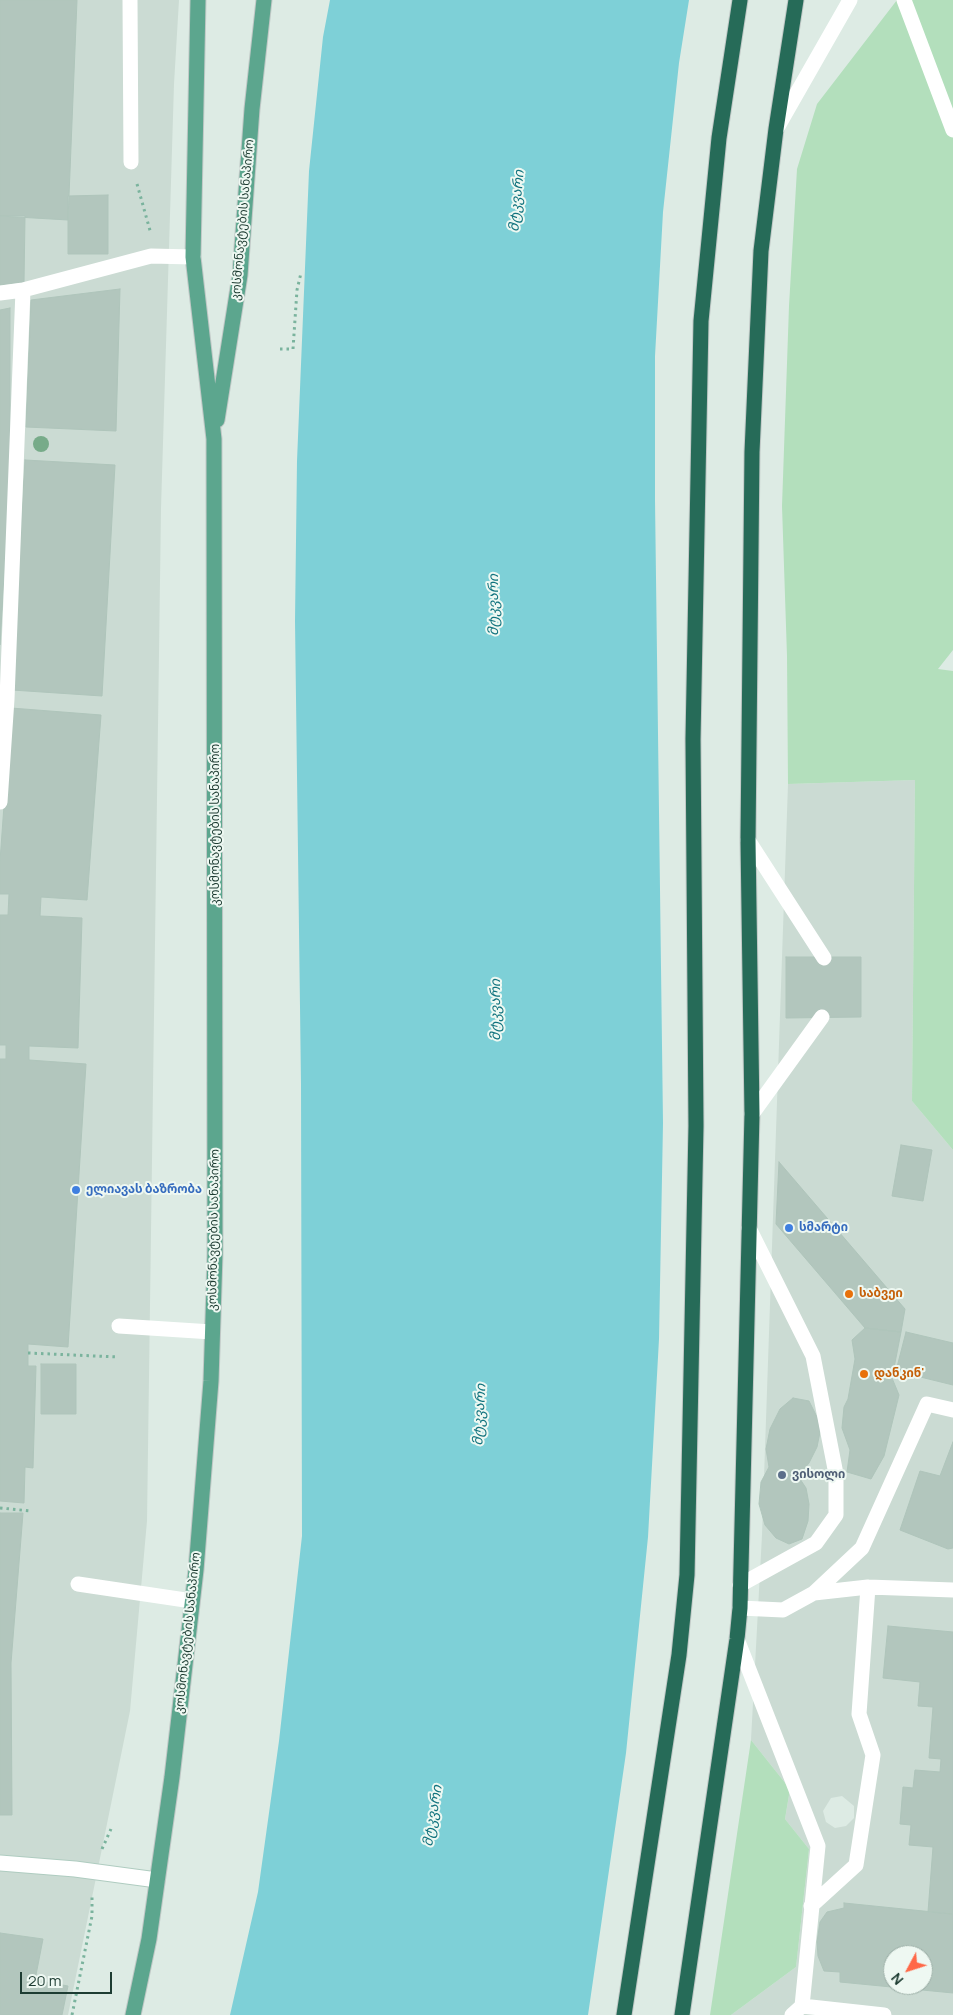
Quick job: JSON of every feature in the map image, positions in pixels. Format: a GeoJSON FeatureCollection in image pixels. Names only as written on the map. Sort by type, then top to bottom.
{"type":"FeatureCollection","features":[{"type":"Feature","properties":{"kind":"highway"},"geometry":{"type":"LineString","coordinates":[[624,2015],[679,1655],[687,1575],[696,1126],[693,740],[701,321],[719,138],[740,0]]}},
{"type":"Feature","properties":{"kind":"highway"},"geometry":{"type":"LineString","coordinates":[[682,2015],[740,1608],[752,1114],[748,840],[752,452],[761,251],[776,129],[796,0]]}},
{"type":"Feature","properties":{"kind":"main road","name":"კოსმონავტების სანაპირო"},"geometry":{"type":"LineString","coordinates":[[133,2015],[149,1939],[172,1777],[192,1601],[210,1390],[212,1332],[216,1144],[214,439],[193,257],[198,0]]}},
{"type":"Feature","properties":{"kind":"main road","name":"კოსმონავტების სანაპირო"},"geometry":{"type":"LineString","coordinates":[[214,439],[240,275],[252,108],[264,0]]}},
{"type":"Feature","properties":{"kind":"street"},"geometry":{"type":"LineString","coordinates":[[130,0],[131,162]]}},
{"type":"Feature","properties":{"kind":"street"},"geometry":{"type":"LineString","coordinates":[[776,129],[850,0]]}},
{"type":"Feature","properties":{"kind":"street"},"geometry":{"type":"LineString","coordinates":[[904,0],[953,130]]}},
{"type":"Feature","properties":{"kind":"street"},"geometry":{"type":"LineString","coordinates":[[0,293],[23,290],[151,256],[193,257]]}},
{"type":"Feature","properties":{"kind":"street"},"geometry":{"type":"LineString","coordinates":[[0,802],[7,689],[23,290]]}},
{"type":"Feature","properties":{"kind":"street"},"geometry":{"type":"LineString","coordinates":[[748,840],[824,958]]}},
{"type":"Feature","properties":{"kind":"street"},"geometry":{"type":"LineString","coordinates":[[752,1114],[822,1017]]}},
{"type":"Feature","properties":{"kind":"street"},"geometry":{"type":"LineString","coordinates":[[740,1585],[816,1543],[836,1515],[836,1474],[813,1356],[749,1228]]}},
{"type":"Feature","properties":{"kind":"street"},"geometry":{"type":"LineString","coordinates":[[119,1326],[212,1332]]}},
{"type":"Feature","properties":{"kind":"street"},"geometry":{"type":"LineString","coordinates":[[740,1608],[783,1610],[814,1593],[862,1548],[927,1404],[953,1410]]}},
{"type":"Feature","properties":{"kind":"street"},"geometry":{"type":"LineString","coordinates":[[78,1584],[192,1601]]}},
{"type":"Feature","properties":{"kind":"street"},"geometry":{"type":"LineString","coordinates":[[814,1593],[868,1587],[953,1590]]}},
{"type":"Feature","properties":{"kind":"street"},"geometry":{"type":"LineString","coordinates":[[811,1906],[856,1865],[873,1755],[860,1714],[868,1587]]}},
{"type":"Feature","properties":{"kind":"street"},"geometry":{"type":"LineString","coordinates":[[737,1639],[818,1846],[797,2011],[884,2015]]}},
{"type":"Feature","properties":{"kind":"street"},"geometry":{"type":"LineString","coordinates":[[0,1863],[92,1871],[157,1880]]}},
{"type":"Feature","properties":{"kind":"path"},"geometry":{"type":"LineString","coordinates":[[131,162],[151,234]]}},
{"type":"Feature","properties":{"kind":"path"},"geometry":{"type":"LineString","coordinates":[[280,349],[292,349],[301,273]]}},
{"type":"Feature","properties":{"kind":"path"},"geometry":{"type":"LineString","coordinates":[[28,1353],[118,1357]]}},
{"type":"Feature","properties":{"kind":"path"},"geometry":{"type":"LineString","coordinates":[[0,1508],[31,1511]]}},
{"type":"Feature","properties":{"kind":"path"},"geometry":{"type":"LineString","coordinates":[[72,2015],[92,1916],[92,1871],[110,1829]]}},
{"type":"Feature","properties":{"kind":"shaded area","name":"ელიავას ბაზრობა"},"geometry":{"type":"Polygon","coordinates":[[[0,0],[179,0],[174,84],[161,508],[147,1521],[130,1711],[68,2015],[0,2015],[0,0]]]}},
{"type":"Feature","properties":{"kind":"shaded area"},"geometry":{"type":"Polygon","coordinates":[[[915,780],[912,1101],[953,1150],[953,2015],[731,2015],[796,1967],[809,1849],[785,1819],[790,1789],[751,1740],[762,1535],[788,784],[915,780]],[[842,1796],[831,1798],[823,1811],[826,1822],[835,1828],[846,1826],[854,1818],[854,1806],[842,1796]]]}},
{"type":"Feature","properties":{"kind":"green space"},"geometry":{"type":"Polygon","coordinates":[[[897,0],[953,0],[953,650],[938,669],[953,671],[953,1150],[912,1101],[915,780],[788,784],[787,656],[782,506],[789,306],[797,169],[817,104],[897,0]]]}},
{"type":"Feature","properties":{"kind":"green space"},"geometry":{"type":"Polygon","coordinates":[[[751,1740],[790,1789],[785,1819],[809,1849],[796,1967],[731,2015],[710,2015],[751,1740]]]}},
{"type":"Feature","properties":{"kind":"water","name":"მტკვარი"},"geometry":{"type":"Polygon","coordinates":[[[330,0],[689,0],[679,63],[663,212],[655,356],[655,500],[663,1123],[659,1339],[648,1537],[626,1753],[588,2015],[230,2015],[258,1892],[279,1741],[302,1536],[301,1084],[295,621],[297,461],[309,171],[323,37],[330,0]]]}},
{"type":"Feature","properties":{"kind":"building"},"geometry":{"type":"Polygon","coordinates":[[[0,0],[77,0],[68,220],[0,216],[0,0]]]}},
{"type":"Feature","properties":{"kind":"building"},"geometry":{"type":"Polygon","coordinates":[[[108,195],[108,254],[68,254],[68,196],[108,195]]]}},
{"type":"Feature","properties":{"kind":"building"},"geometry":{"type":"Polygon","coordinates":[[[0,216],[25,216],[24,282],[0,285],[0,216]]]}},
{"type":"Feature","properties":{"kind":"building"},"geometry":{"type":"Polygon","coordinates":[[[120,289],[116,431],[26,427],[31,300],[120,289]]]}},
{"type":"Feature","properties":{"kind":"building"},"geometry":{"type":"Polygon","coordinates":[[[10,308],[10,475],[0,645],[0,310],[10,308]]]}},
{"type":"Feature","properties":{"kind":"building"},"geometry":{"type":"Polygon","coordinates":[[[25,460],[115,465],[102,696],[12,690],[25,460]]]}},
{"type":"Feature","properties":{"kind":"building"},"geometry":{"type":"Polygon","coordinates":[[[11,708],[101,715],[87,900],[41,897],[40,916],[82,918],[78,1048],[29,1046],[29,1060],[86,1064],[68,1347],[28,1344],[28,1366],[36,1366],[33,1468],[25,1467],[24,1503],[0,1501],[0,1059],[6,1059],[6,1045],[0,1045],[0,915],[8,915],[9,894],[0,894],[0,861],[11,708]]]}},
{"type":"Feature","properties":{"kind":"building"},"geometry":{"type":"Polygon","coordinates":[[[786,957],[861,957],[861,1017],[786,1018],[786,957]]]}},
{"type":"Feature","properties":{"kind":"building"},"geometry":{"type":"Polygon","coordinates":[[[901,1145],[932,1150],[923,1201],[892,1196],[901,1145]]]}},
{"type":"Feature","properties":{"kind":"building"},"geometry":{"type":"Polygon","coordinates":[[[779,1162],[905,1309],[901,1332],[865,1328],[776,1224],[779,1162]]]}},
{"type":"Feature","properties":{"kind":"building"},"geometry":{"type":"Polygon","coordinates":[[[865,1328],[901,1332],[892,1378],[899,1395],[884,1456],[871,1479],[847,1472],[850,1450],[842,1428],[844,1407],[848,1399],[855,1359],[852,1340],[865,1328]]]}},
{"type":"Feature","properties":{"kind":"building"},"geometry":{"type":"Polygon","coordinates":[[[906,1332],[953,1343],[953,1385],[896,1371],[906,1332]]]}},
{"type":"Feature","properties":{"kind":"building"},"geometry":{"type":"Polygon","coordinates":[[[41,1364],[76,1364],[76,1414],[41,1414],[41,1364]]]}},
{"type":"Feature","properties":{"kind":"building"},"geometry":{"type":"Polygon","coordinates":[[[793,1398],[809,1401],[817,1417],[820,1432],[817,1447],[809,1463],[798,1476],[806,1488],[809,1504],[808,1521],[802,1539],[789,1544],[776,1538],[765,1525],[759,1504],[761,1482],[769,1467],[766,1449],[770,1429],[780,1409],[793,1398]]]}},
{"type":"Feature","properties":{"kind":"building"},"geometry":{"type":"Polygon","coordinates":[[[953,1442],[953,1548],[948,1549],[900,1530],[920,1471],[940,1476],[953,1442]]]}},
{"type":"Feature","properties":{"kind":"building"},"geometry":{"type":"Polygon","coordinates":[[[0,1513],[23,1513],[11,1663],[12,1815],[0,1815],[0,1513]]]}},
{"type":"Feature","properties":{"kind":"building"},"geometry":{"type":"Polygon","coordinates":[[[888,1626],[953,1632],[953,1914],[928,1912],[933,1847],[909,1845],[911,1825],[900,1824],[903,1787],[913,1788],[915,1770],[940,1772],[941,1759],[929,1758],[933,1707],[918,1706],[920,1682],[883,1678],[888,1626]]]}},
{"type":"Feature","properties":{"kind":"building"},"geometry":{"type":"Polygon","coordinates":[[[844,1903],[953,1914],[953,1993],[933,1991],[933,1945],[883,1945],[883,1986],[840,1982],[840,1972],[824,1971],[818,1956],[817,1942],[820,1922],[827,1912],[844,1908],[844,1903]]]}},
{"type":"Feature","properties":{"kind":"building"},"geometry":{"type":"Polygon","coordinates":[[[0,1933],[43,1939],[35,1980],[68,1986],[62,2015],[0,2015],[0,1933]]]}},
{"type":"Feature","properties":{"kind":"place","name":"ელიავას ბაზრობა"},"geometry":{"type":"Point","coordinates":[76,1190]}},
{"type":"Feature","properties":{"kind":"place","name":"სმარტი"},"geometry":{"type":"Point","coordinates":[789,1228]}},
{"type":"Feature","properties":{"kind":"place","name":"საბვეი"},"geometry":{"type":"Point","coordinates":[849,1294]}},
{"type":"Feature","properties":{"kind":"place","name":"დანკინ'"},"geometry":{"type":"Point","coordinates":[864,1374]}},
{"type":"Feature","properties":{"kind":"place","name":"ვისოლი"},"geometry":{"type":"Point","coordinates":[782,1475]}}]}
